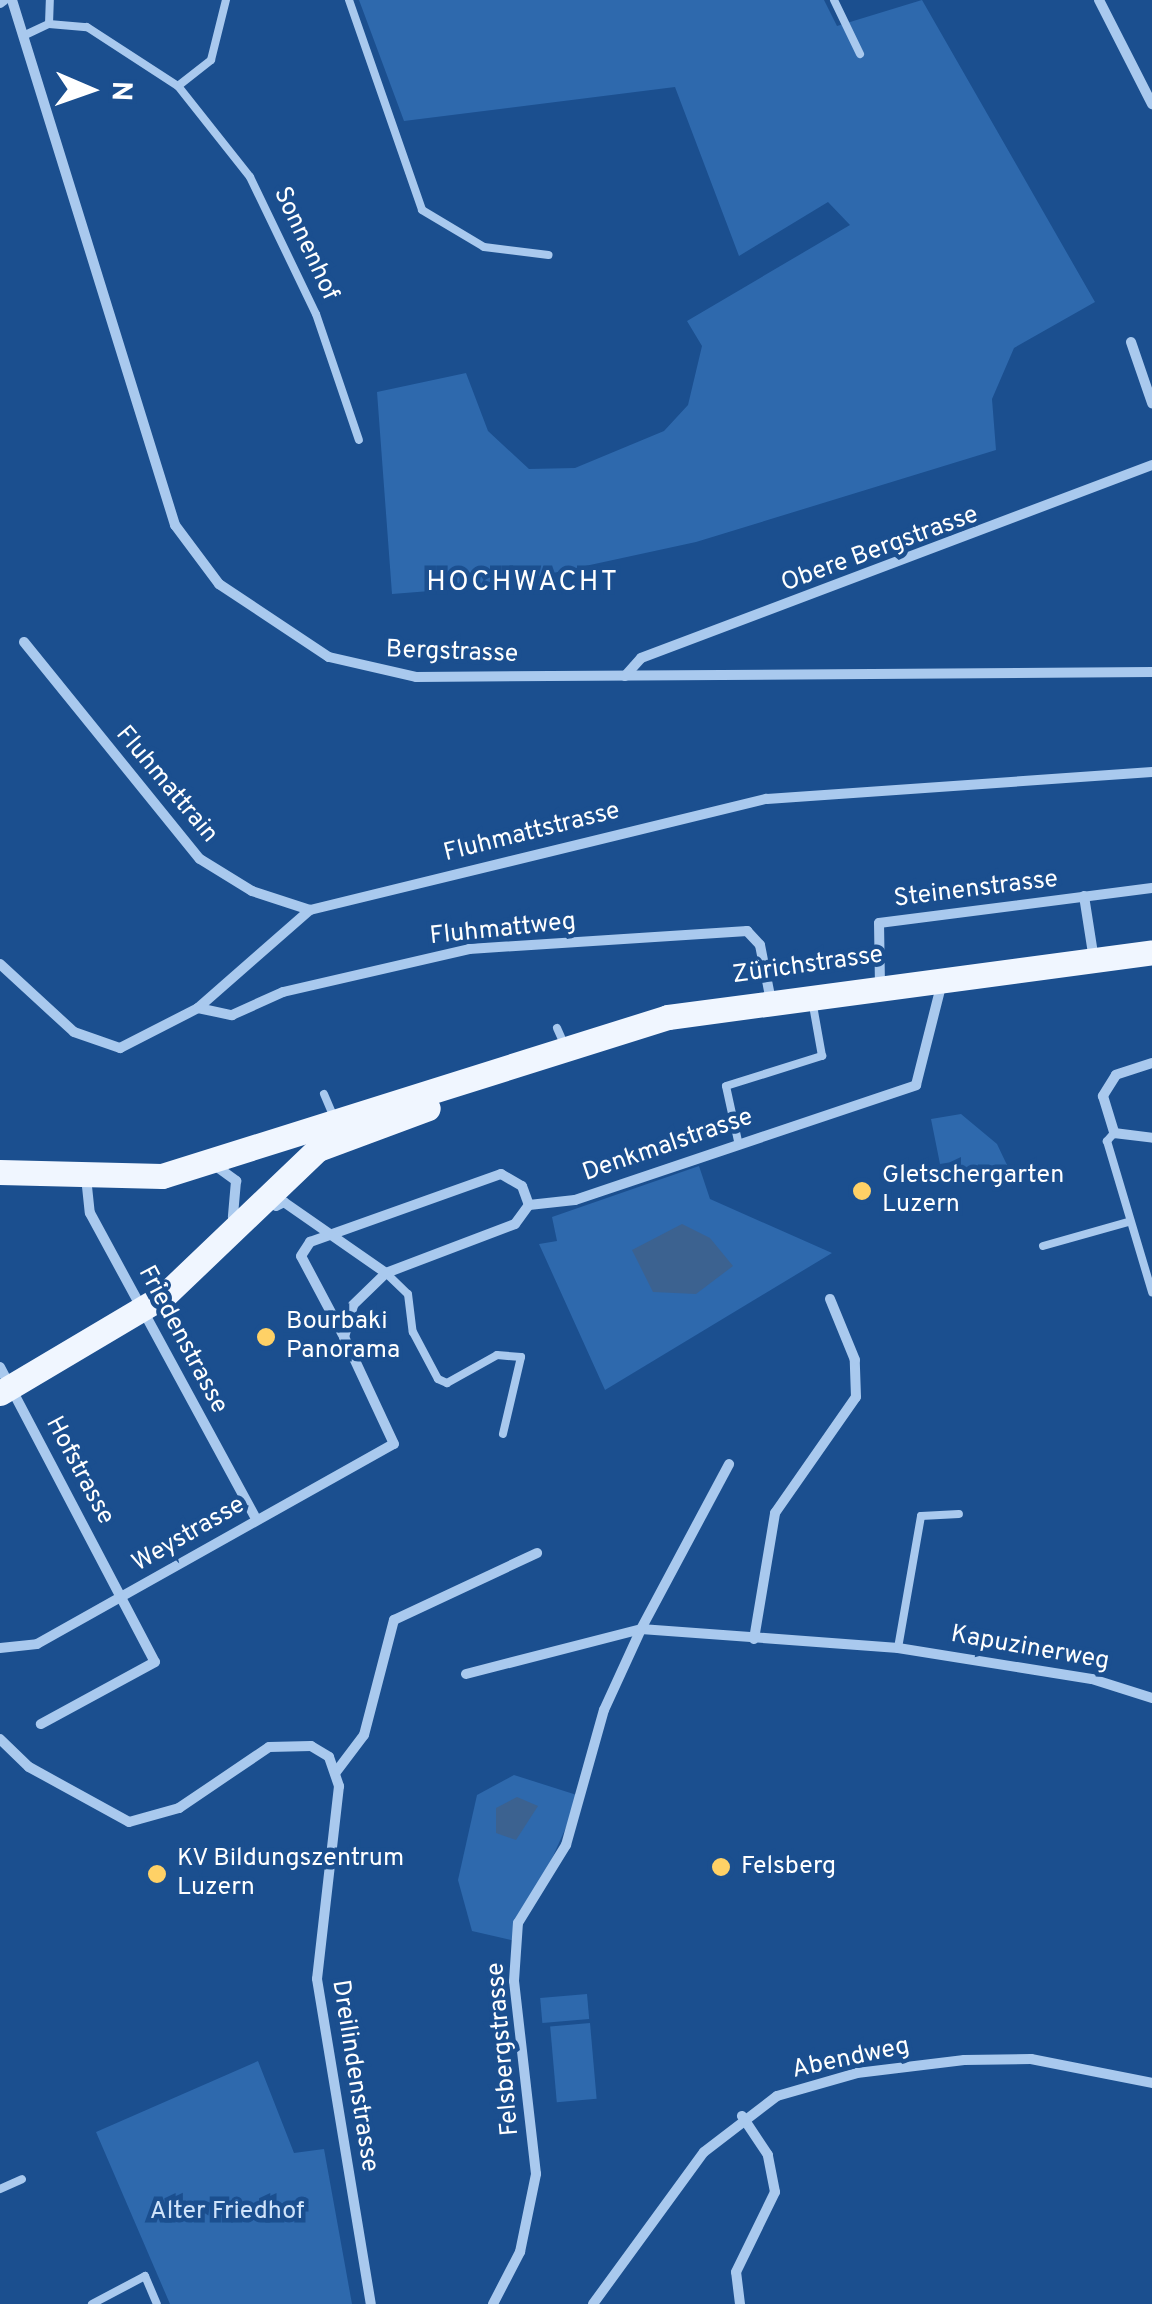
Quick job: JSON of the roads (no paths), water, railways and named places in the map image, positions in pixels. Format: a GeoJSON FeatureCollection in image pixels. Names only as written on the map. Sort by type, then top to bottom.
{"type":"FeatureCollection","features":[{"type":"Feature","properties":{"kind":"main road","name":"Zürichstrasse"},"geometry":{"type":"LineString","coordinates":[[4,1382],[144,1310],[220,1240],[278,1194],[304,1160],[562,1039],[771,1000],[1152,952]]}},
{"type":"Feature","properties":{"kind":"main road","name":"Zürichstrasse"},"geometry":{"type":"LineString","coordinates":[[0,1172],[162,1176],[481,1080]]}},
{"type":"Feature","properties":{"kind":"street","name":"Bergstrasse"},"geometry":{"type":"LineString","coordinates":[[12,0],[159,487],[219,584],[329,657],[368,669],[625,676],[1152,672]]}},
{"type":"Feature","properties":{"kind":"street"},"geometry":{"type":"LineString","coordinates":[[1098,0],[1152,104]]}},
{"type":"Feature","properties":{"kind":"street"},"geometry":{"type":"LineString","coordinates":[[1131,342],[1152,403]]}},
{"type":"Feature","properties":{"kind":"street","name":"Obere Bergstrasse"},"geometry":{"type":"LineString","coordinates":[[625,676],[641,658],[1152,465]]}},
{"type":"Feature","properties":{"kind":"street","name":"Fluhmattrain"},"geometry":{"type":"LineString","coordinates":[[24,642],[200,859],[252,891],[310,910]]}},
{"type":"Feature","properties":{"kind":"street","name":"Fluhmattstrasse"},"geometry":{"type":"LineString","coordinates":[[0,964],[74,1032],[112,1048],[198,1008],[310,910],[767,799],[1152,772]]}},
{"type":"Feature","properties":{"kind":"street","name":"Steinenstrasse"},"geometry":{"type":"LineString","coordinates":[[880,986],[880,923],[1152,888]]}},
{"type":"Feature","properties":{"kind":"street","name":"Steinenstrasse"},"geometry":{"type":"LineString","coordinates":[[1084,896],[1094,960]]}},
{"type":"Feature","properties":{"kind":"street","name":"Fluhmattweg"},"geometry":{"type":"LineString","coordinates":[[198,1008],[232,1015],[283,992],[469,949],[747,931],[760,945],[771,1000]]}},
{"type":"Feature","properties":{"kind":"street","name":"Denkmalstrasse"},"geometry":{"type":"LineString","coordinates":[[529,1204],[574,1200],[738,1141],[916,1084],[942,978]]}},
{"type":"Feature","properties":{"kind":"street"},"geometry":{"type":"LineString","coordinates":[[1152,1064],[1108,1085],[1104,1117],[1114,1133],[1152,1138]]}},
{"type":"Feature","properties":{"kind":"street"},"geometry":{"type":"LineString","coordinates":[[209,1163],[239,1190],[220,1240]]}},
{"type":"Feature","properties":{"kind":"street"},"geometry":{"type":"LineString","coordinates":[[501,1174],[522,1186],[529,1204],[515,1224],[386,1272],[353,1304],[344,1337],[301,1256],[330,1232],[501,1174]]}},
{"type":"Feature","properties":{"kind":"street","name":"Friedenstrasse"},"geometry":{"type":"LineString","coordinates":[[86,1177],[90,1213],[256,1519]]}},
{"type":"Feature","properties":{"kind":"street"},"geometry":{"type":"LineString","coordinates":[[278,1194],[386,1272]]}},
{"type":"Feature","properties":{"kind":"street"},"geometry":{"type":"LineString","coordinates":[[754,1639],[775,1513],[856,1396],[855,1360],[830,1299]]}},
{"type":"Feature","properties":{"kind":"street","name":"Weystrasse"},"geometry":{"type":"LineString","coordinates":[[0,1648],[32,1647],[394,1444],[344,1337]]}},
{"type":"Feature","properties":{"kind":"street","name":"Hofstrasse"},"geometry":{"type":"LineString","coordinates":[[4,1382],[124,1595],[156,1662],[41,1724]]}},
{"type":"Feature","properties":{"kind":"street"},"geometry":{"type":"LineString","coordinates":[[641,1629],[729,1464]]}},
{"type":"Feature","properties":{"kind":"street"},"geometry":{"type":"LineString","coordinates":[[0,1739],[44,1777],[129,1822],[163,1816],[288,1742],[311,1746],[336,1772],[364,1734],[394,1620],[537,1554]]}},
{"type":"Feature","properties":{"kind":"street","name":"Kapuzinerweg"},"geometry":{"type":"LineString","coordinates":[[466,1674],[641,1629],[898,1648],[1092,1679],[1152,1698]]}},
{"type":"Feature","properties":{"kind":"street","name":"Felsbergstrasse"},"geometry":{"type":"LineString","coordinates":[[493,2304],[520,2252],[536,2174],[514,1982],[518,1923],[566,1845],[604,1710],[641,1629]]}},
{"type":"Feature","properties":{"kind":"street","name":"Dreilindenstrasse"},"geometry":{"type":"LineString","coordinates":[[336,1772],[318,1979],[371,2304]]}},
{"type":"Feature","properties":{"kind":"street","name":"Abendweg"},"geometry":{"type":"LineString","coordinates":[[593,2304],[604,2299],[704,2152],[742,2116],[814,2083],[919,2063],[1031,2059],[1152,2083]]}},
{"type":"Feature","properties":{"kind":"street"},"geometry":{"type":"LineString","coordinates":[[740,2304],[736,2272],[775,2192],[768,2155],[742,2116]]}},
{"type":"Feature","properties":{"kind":"lane"},"geometry":{"type":"LineString","coordinates":[[23,36],[50,24],[50,0]]}},
{"type":"Feature","properties":{"kind":"lane"},"geometry":{"type":"LineString","coordinates":[[178,86],[211,60],[226,0]]}},
{"type":"Feature","properties":{"kind":"lane"},"geometry":{"type":"LineString","coordinates":[[349,0],[422,210],[484,247],[548,255]]}},
{"type":"Feature","properties":{"kind":"lane"},"geometry":{"type":"LineString","coordinates":[[834,0],[860,54]]}},
{"type":"Feature","properties":{"kind":"lane","name":"Sonnenhof"},"geometry":{"type":"LineString","coordinates":[[50,24],[106,34],[178,86],[250,177],[316,314],[359,440]]}},
{"type":"Feature","properties":{"kind":"lane"},"geometry":{"type":"LineString","coordinates":[[738,1141],[726,1086],[822,1056],[811,996]]}},
{"type":"Feature","properties":{"kind":"lane"},"geometry":{"type":"LineString","coordinates":[[304,1160],[335,1121],[324,1094]]}},
{"type":"Feature","properties":{"kind":"lane"},"geometry":{"type":"LineString","coordinates":[[1114,1133],[1107,1142],[1152,1292]]}},
{"type":"Feature","properties":{"kind":"lane"},"geometry":{"type":"LineString","coordinates":[[1043,1246],[1128,1222]]}},
{"type":"Feature","properties":{"kind":"lane"},"geometry":{"type":"LineString","coordinates":[[386,1272],[408,1294],[413,1332],[438,1380],[516,1354],[522,1370],[503,1434]]}},
{"type":"Feature","properties":{"kind":"lane"},"geometry":{"type":"LineString","coordinates":[[898,1648],[921,1516],[959,1514]]}},
{"type":"Feature","properties":{"kind":"lane"},"geometry":{"type":"LineString","coordinates":[[0,2189],[22,2179]]}},
{"type":"Feature","properties":{"kind":"lane"},"geometry":{"type":"LineString","coordinates":[[92,2304],[145,2276],[158,2304]]}},
{"type":"Feature","properties":{"kind":"place","name":"Gletschergarten Luzern"},"geometry":{"type":"Point","coordinates":[862,1191]}},
{"type":"Feature","properties":{"kind":"place","name":"Bourbaki Panorama"},"geometry":{"type":"Point","coordinates":[266,1337]}},
{"type":"Feature","properties":{"kind":"place","name":"Felsberg"},"geometry":{"type":"Point","coordinates":[721,1867]}},
{"type":"Feature","properties":{"kind":"place","name":"KV Bildungszentrum Luzern"},"geometry":{"type":"Point","coordinates":[157,1874]}},
{"type":"Feature","properties":{"kind":"district","name":"HOCHWACHT"},"geometry":{"type":"Point","coordinates":[523,583]}},
{"type":"Feature","properties":{"kind":"park label","name":"Alter Friedhof"},"geometry":{"type":"Point","coordinates":[227,2212]}}]}
